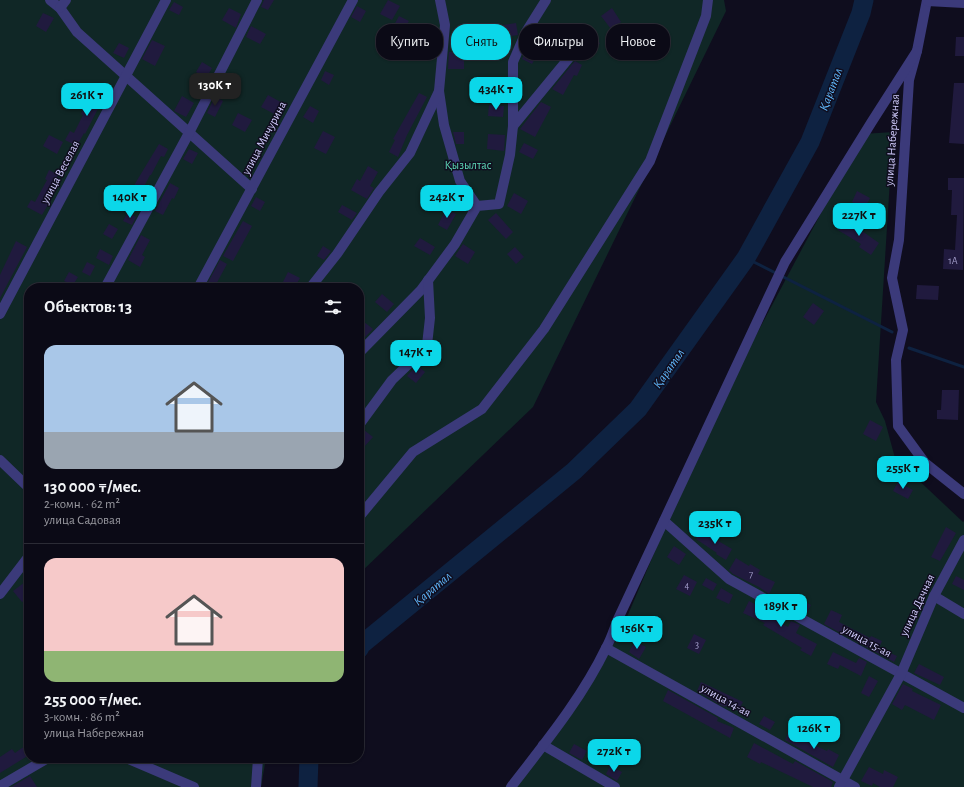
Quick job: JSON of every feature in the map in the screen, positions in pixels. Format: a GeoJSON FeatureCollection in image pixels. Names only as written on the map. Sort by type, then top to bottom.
{"type":"FeatureCollection","features":[{"type":"Feature","properties":{"kind":"street"},"geometry":{"type":"LineString","coordinates":[[50,0],[60,8],[77,32],[252,189]]}},
{"type":"Feature","properties":{"kind":"street"},"geometry":{"type":"LineString","coordinates":[[60,8],[66,0]]}},
{"type":"Feature","properties":{"kind":"street","name":"улица Веселая"},"geometry":{"type":"LineString","coordinates":[[0,314],[166,0]]}},
{"type":"Feature","properties":{"kind":"street"},"geometry":{"type":"LineString","coordinates":[[109,283],[190,133],[257,0]]}},
{"type":"Feature","properties":{"kind":"street","name":"улица Мичурина"},"geometry":{"type":"LineString","coordinates":[[201,283],[353,0]]}},
{"type":"Feature","properties":{"kind":"street"},"geometry":{"type":"LineString","coordinates":[[440,0],[445,25],[439,91],[444,125],[460,181],[477,206]]}},
{"type":"Feature","properties":{"kind":"street"},"geometry":{"type":"LineString","coordinates":[[477,206],[499,204],[510,155],[513,126],[513,62],[526,32],[546,0]]}},
{"type":"Feature","properties":{"kind":"street"},"geometry":{"type":"LineString","coordinates":[[364,511],[413,452],[482,409],[544,329],[650,161],[706,16],[708,0]]}},
{"type":"Feature","properties":{"kind":"street"},"geometry":{"type":"LineString","coordinates":[[927,1],[964,3]]}},
{"type":"Feature","properties":{"kind":"street","name":"улица Набережная"},"geometry":{"type":"LineString","coordinates":[[927,1],[917,51],[909,80],[899,240],[892,278],[903,330],[896,360],[898,426],[925,463],[964,494]]}},
{"type":"Feature","properties":{"kind":"street"},"geometry":{"type":"LineString","coordinates":[[511,787],[561,721],[587,682],[606,648],[618,619],[785,262],[917,51]]}},
{"type":"Feature","properties":{"kind":"street"},"geometry":{"type":"LineString","coordinates":[[513,126],[567,60]]}},
{"type":"Feature","properties":{"kind":"street"},"geometry":{"type":"LineString","coordinates":[[314,283],[337,254],[379,192],[410,153],[439,91]]}},
{"type":"Feature","properties":{"kind":"street"},"geometry":{"type":"LineString","coordinates":[[364,348],[421,290],[455,244],[477,206]]}},
{"type":"Feature","properties":{"kind":"street"},"geometry":{"type":"LineString","coordinates":[[364,418],[392,380],[427,345],[430,318],[428,280]]}},
{"type":"Feature","properties":{"kind":"street"},"geometry":{"type":"LineString","coordinates":[[0,460],[24,483]]}},
{"type":"Feature","properties":{"kind":"street","name":"улица 15-ая"},"geometry":{"type":"LineString","coordinates":[[664,521],[729,579],[964,708]]}},
{"type":"Feature","properties":{"kind":"street","name":"улица Дачная"},"geometry":{"type":"LineString","coordinates":[[841,784],[901,674],[934,596],[964,540]]}},
{"type":"Feature","properties":{"kind":"street"},"geometry":{"type":"LineString","coordinates":[[0,594],[24,563]]}},
{"type":"Feature","properties":{"kind":"street"},"geometry":{"type":"LineString","coordinates":[[934,596],[964,614]]}},
{"type":"Feature","properties":{"kind":"street","name":"улица 14-ая"},"geometry":{"type":"LineString","coordinates":[[606,648],[841,784],[855,787]]}},
{"type":"Feature","properties":{"kind":"street"},"geometry":{"type":"LineString","coordinates":[[543,745],[615,787]]}},
{"type":"Feature","properties":{"kind":"street"},"geometry":{"type":"LineString","coordinates":[[0,786],[39,763]]}},
{"type":"Feature","properties":{"kind":"street"},"geometry":{"type":"LineString","coordinates":[[138,763],[194,787]]}},
{"type":"Feature","properties":{"kind":"street"},"geometry":{"type":"LineString","coordinates":[[256,787],[258,763]]}},
{"type":"Feature","properties":{"kind":"green space","name":"Қызылтас"},"geometry":{"type":"Polygon","coordinates":[[[0,0],[724,0],[726,11],[533,407],[364,569],[364,283],[24,283],[24,763],[265,763],[261,787],[0,787],[0,0]]]}},
{"type":"Feature","properties":{"kind":"green space"},"geometry":{"type":"Polygon","coordinates":[[[893,132],[876,402],[885,421],[895,458],[963,522],[964,521],[964,787],[505,787],[582,698],[621,631],[710,422],[863,134],[893,132]]]}},
{"type":"Feature","properties":{"kind":"building"},"geometry":{"type":"Polygon","coordinates":[[[264,0],[274,0],[268,10],[261,7],[264,0]]]}},
{"type":"Feature","properties":{"kind":"building"},"geometry":{"type":"Polygon","coordinates":[[[388,0],[400,6],[392,20],[380,14],[388,0]]]}},
{"type":"Feature","properties":{"kind":"building"},"geometry":{"type":"Polygon","coordinates":[[[174,2],[183,7],[179,15],[169,10],[174,2]]]}},
{"type":"Feature","properties":{"kind":"building"},"geometry":{"type":"Polygon","coordinates":[[[357,6],[366,11],[360,22],[351,17],[357,6]]]}},
{"type":"Feature","properties":{"kind":"building"},"geometry":{"type":"Polygon","coordinates":[[[229,8],[241,14],[236,28],[222,20],[229,8]]]}},
{"type":"Feature","properties":{"kind":"building"},"geometry":{"type":"Polygon","coordinates":[[[612,8],[621,22],[618,24],[607,24],[601,16],[612,8]]]}},
{"type":"Feature","properties":{"kind":"building"},"geometry":{"type":"Polygon","coordinates":[[[43,13],[54,18],[46,32],[36,26],[43,13]]]}},
{"type":"Feature","properties":{"kind":"building"},"geometry":{"type":"Polygon","coordinates":[[[399,16],[409,21],[407,24],[395,24],[399,16]]]}},
{"type":"Feature","properties":{"kind":"building"},"geometry":{"type":"Polygon","coordinates":[[[516,23],[518,35],[511,36],[511,24],[510,24],[516,23]]]}},
{"type":"Feature","properties":{"kind":"building"},"geometry":{"type":"Polygon","coordinates":[[[251,26],[266,34],[260,44],[246,37],[251,26]]]}},
{"type":"Feature","properties":{"kind":"building"},"geometry":{"type":"Polygon","coordinates":[[[956,37],[964,37],[964,56],[955,56],[956,37]]]}},
{"type":"Feature","properties":{"kind":"building"},"geometry":{"type":"Polygon","coordinates":[[[152,40],[165,46],[155,66],[142,59],[152,40]]]}},
{"type":"Feature","properties":{"kind":"building"},"geometry":{"type":"Polygon","coordinates":[[[119,43],[129,48],[124,58],[113,53],[119,43]]]}},
{"type":"Feature","properties":{"kind":"building"},"geometry":{"type":"Polygon","coordinates":[[[449,52],[451,52],[451,60],[464,60],[464,69],[448,69],[449,52]]]}},
{"type":"Feature","properties":{"kind":"building"},"geometry":{"type":"Polygon","coordinates":[[[524,60],[534,60],[532,64],[524,60]]]}},
{"type":"Feature","properties":{"kind":"building"},"geometry":{"type":"Polygon","coordinates":[[[575,61],[582,65],[577,76],[574,75],[563,95],[552,89],[575,61]]]}},
{"type":"Feature","properties":{"kind":"building"},"geometry":{"type":"Polygon","coordinates":[[[202,62],[212,68],[206,78],[196,72],[202,62]]]}},
{"type":"Feature","properties":{"kind":"building"},"geometry":{"type":"Polygon","coordinates":[[[325,71],[334,75],[329,85],[321,80],[325,71]]]}},
{"type":"Feature","properties":{"kind":"building"},"geometry":{"type":"Polygon","coordinates":[[[954,83],[964,83],[964,144],[949,143],[954,83]]]}},
{"type":"Feature","properties":{"kind":"building"},"geometry":{"type":"Polygon","coordinates":[[[98,87],[109,93],[105,100],[103,99],[77,146],[65,140],[70,131],[74,133],[83,115],[81,114],[85,105],[88,107],[98,87]]]}},
{"type":"Feature","properties":{"kind":"building"},"geometry":{"type":"Polygon","coordinates":[[[419,93],[427,97],[407,135],[398,157],[389,152],[395,140],[393,139],[419,93]]]}},
{"type":"Feature","properties":{"kind":"building"},"geometry":{"type":"Polygon","coordinates":[[[268,95],[286,105],[280,117],[261,107],[268,95]]]}},
{"type":"Feature","properties":{"kind":"building"},"geometry":{"type":"Polygon","coordinates":[[[182,96],[194,103],[186,117],[174,111],[182,96]]]}},
{"type":"Feature","properties":{"kind":"building"},"geometry":{"type":"Polygon","coordinates":[[[215,96],[223,101],[215,117],[207,113],[215,96]]]}},
{"type":"Feature","properties":{"kind":"building"},"geometry":{"type":"Polygon","coordinates":[[[541,102],[551,107],[535,137],[520,129],[541,102]]]}},
{"type":"Feature","properties":{"kind":"building"},"geometry":{"type":"Polygon","coordinates":[[[489,105],[504,106],[503,117],[488,116],[489,105]]]}},
{"type":"Feature","properties":{"kind":"building"},"geometry":{"type":"Polygon","coordinates":[[[310,106],[319,111],[313,123],[303,117],[310,106]]]}},
{"type":"Feature","properties":{"kind":"building"},"geometry":{"type":"Polygon","coordinates":[[[238,113],[252,120],[245,132],[232,125],[238,113]]]}},
{"type":"Feature","properties":{"kind":"building"},"geometry":{"type":"Polygon","coordinates":[[[323,131],[335,137],[326,154],[314,148],[323,131]]]}},
{"type":"Feature","properties":{"kind":"building"},"geometry":{"type":"Polygon","coordinates":[[[453,132],[464,132],[464,144],[456,144],[453,132]]]}},
{"type":"Feature","properties":{"kind":"building"},"geometry":{"type":"Polygon","coordinates":[[[488,134],[505,135],[504,151],[487,149],[488,134]]]}},
{"type":"Feature","properties":{"kind":"building"},"geometry":{"type":"Polygon","coordinates":[[[49,135],[63,142],[57,154],[43,146],[49,135]]]}},
{"type":"Feature","properties":{"kind":"building"},"geometry":{"type":"Polygon","coordinates":[[[524,143],[538,150],[533,159],[519,152],[524,143]]]}},
{"type":"Feature","properties":{"kind":"building"},"geometry":{"type":"Polygon","coordinates":[[[159,144],[168,149],[164,157],[161,156],[132,210],[124,206],[136,182],[159,144]]]}},
{"type":"Feature","properties":{"kind":"building"},"geometry":{"type":"Polygon","coordinates":[[[189,149],[198,153],[192,164],[183,159],[189,149]]]}},
{"type":"Feature","properties":{"kind":"building"},"geometry":{"type":"Polygon","coordinates":[[[368,166],[378,172],[370,186],[374,188],[367,199],[351,190],[357,179],[360,181],[368,166]]]}},
{"type":"Feature","properties":{"kind":"building"},"geometry":{"type":"Polygon","coordinates":[[[49,170],[58,175],[52,186],[57,189],[42,215],[27,207],[31,200],[35,202],[47,180],[45,179],[49,170]]]}},
{"type":"Feature","properties":{"kind":"building"},"geometry":{"type":"Polygon","coordinates":[[[948,178],[964,178],[963,270],[943,269],[944,249],[955,250],[957,215],[951,215],[952,190],[948,190],[948,178]]]}},
{"type":"Feature","properties":{"kind":"building"},"geometry":{"type":"Polygon","coordinates":[[[170,183],[179,188],[174,199],[172,198],[163,215],[155,211],[170,183]]]}},
{"type":"Feature","properties":{"kind":"building"},"geometry":{"type":"Polygon","coordinates":[[[857,191],[870,198],[865,208],[852,202],[857,191]]]}},
{"type":"Feature","properties":{"kind":"building"},"geometry":{"type":"Polygon","coordinates":[[[514,193],[528,201],[521,214],[507,206],[514,193]]]}},
{"type":"Feature","properties":{"kind":"building"},"geometry":{"type":"Polygon","coordinates":[[[256,197],[265,202],[260,211],[251,206],[256,197]]]}},
{"type":"Feature","properties":{"kind":"building"},"geometry":{"type":"Polygon","coordinates":[[[342,205],[357,213],[352,220],[338,212],[342,205]]]}},
{"type":"Feature","properties":{"kind":"building"},"geometry":{"type":"Polygon","coordinates":[[[446,209],[456,214],[447,230],[438,225],[446,209]]]}},
{"type":"Feature","properties":{"kind":"building"},"geometry":{"type":"Polygon","coordinates":[[[128,212],[136,217],[132,225],[123,221],[128,212]]]}},
{"type":"Feature","properties":{"kind":"building"},"geometry":{"type":"Polygon","coordinates":[[[496,213],[513,232],[506,239],[488,220],[496,213]]]}},
{"type":"Feature","properties":{"kind":"building"},"geometry":{"type":"Polygon","coordinates":[[[845,219],[879,243],[871,255],[859,247],[861,244],[838,230],[845,219]]]}},
{"type":"Feature","properties":{"kind":"building"},"geometry":{"type":"Polygon","coordinates":[[[243,221],[252,226],[233,261],[223,256],[243,221]]]}},
{"type":"Feature","properties":{"kind":"building"},"geometry":{"type":"Polygon","coordinates":[[[109,224],[118,229],[112,239],[103,234],[109,224]]]}},
{"type":"Feature","properties":{"kind":"building"},"geometry":{"type":"Polygon","coordinates":[[[141,235],[150,240],[142,255],[145,257],[140,267],[128,260],[141,235]]]}},
{"type":"Feature","properties":{"kind":"building"},"geometry":{"type":"Polygon","coordinates":[[[420,238],[435,247],[430,255],[414,246],[420,238]]]}},
{"type":"Feature","properties":{"kind":"building"},"geometry":{"type":"Polygon","coordinates":[[[16,241],[27,247],[0,298],[0,275],[16,241]]]}},
{"type":"Feature","properties":{"kind":"building"},"geometry":{"type":"Polygon","coordinates":[[[463,244],[475,252],[468,264],[455,256],[463,244]]]}},
{"type":"Feature","properties":{"kind":"building"},"geometry":{"type":"Polygon","coordinates":[[[323,246],[331,251],[324,260],[317,256],[323,246]]]}},
{"type":"Feature","properties":{"kind":"building"},"geometry":{"type":"Polygon","coordinates":[[[515,247],[524,257],[516,264],[507,254],[515,247]]]}},
{"type":"Feature","properties":{"kind":"building"},"geometry":{"type":"Polygon","coordinates":[[[100,249],[113,256],[109,265],[96,258],[100,249]]]}},
{"type":"Feature","properties":{"kind":"building"},"geometry":{"type":"Polygon","coordinates":[[[220,260],[227,264],[217,283],[208,283],[220,260]]]}},
{"type":"Feature","properties":{"kind":"building"},"geometry":{"type":"Polygon","coordinates":[[[87,262],[95,266],[90,276],[82,272],[87,262]]]}},
{"type":"Feature","properties":{"kind":"building"},"geometry":{"type":"Polygon","coordinates":[[[69,272],[78,277],[74,283],[64,281],[69,272]]]}},
{"type":"Feature","properties":{"kind":"building"},"geometry":{"type":"Polygon","coordinates":[[[288,272],[300,278],[297,283],[283,282],[288,272]]]}},
{"type":"Feature","properties":{"kind":"building"},"geometry":{"type":"Polygon","coordinates":[[[917,285],[939,286],[938,300],[916,299],[917,285]]]}},
{"type":"Feature","properties":{"kind":"building"},"geometry":{"type":"Polygon","coordinates":[[[382,294],[394,304],[387,312],[375,302],[382,294]]]}},
{"type":"Feature","properties":{"kind":"building"},"geometry":{"type":"Polygon","coordinates":[[[813,303],[824,311],[814,325],[803,317],[813,303]]]}},
{"type":"Feature","properties":{"kind":"building"},"geometry":{"type":"Polygon","coordinates":[[[364,322],[373,329],[364,338],[364,322]]]}},
{"type":"Feature","properties":{"kind":"building"},"geometry":{"type":"Polygon","coordinates":[[[417,365],[425,372],[416,383],[407,376],[417,365]]]}},
{"type":"Feature","properties":{"kind":"building"},"geometry":{"type":"Polygon","coordinates":[[[942,390],[959,390],[958,420],[937,419],[937,410],[941,410],[942,390]]]}},
{"type":"Feature","properties":{"kind":"building"},"geometry":{"type":"Polygon","coordinates":[[[870,420],[883,427],[876,441],[863,434],[870,420]]]}},
{"type":"Feature","properties":{"kind":"building"},"geometry":{"type":"Polygon","coordinates":[[[364,430],[373,437],[364,447],[364,430]]]}},
{"type":"Feature","properties":{"kind":"building"},"geometry":{"type":"Polygon","coordinates":[[[898,482],[913,490],[908,499],[893,491],[898,482]]]}},
{"type":"Feature","properties":{"kind":"building"},"geometry":{"type":"Polygon","coordinates":[[[946,527],[956,533],[940,561],[931,557],[946,527]]]}},
{"type":"Feature","properties":{"kind":"building"},"geometry":{"type":"Polygon","coordinates":[[[701,531],[732,549],[726,560],[696,539],[701,531]]]}},
{"type":"Feature","properties":{"kind":"building"},"geometry":{"type":"Polygon","coordinates":[[[674,546],[686,554],[679,565],[667,557],[674,546]]]}},
{"type":"Feature","properties":{"kind":"building"},"geometry":{"type":"Polygon","coordinates":[[[736,558],[749,566],[750,564],[760,570],[758,574],[775,582],[769,594],[759,587],[733,574],[729,570],[736,558]]]}},
{"type":"Feature","properties":{"kind":"building"},"geometry":{"type":"Polygon","coordinates":[[[684,575],[697,582],[690,596],[676,589],[684,575]]]}},
{"type":"Feature","properties":{"kind":"building"},"geometry":{"type":"Polygon","coordinates":[[[956,576],[964,580],[964,590],[952,584],[956,576]]]}},
{"type":"Feature","properties":{"kind":"building"},"geometry":{"type":"Polygon","coordinates":[[[706,578],[717,584],[713,591],[702,585],[706,578]]]}},
{"type":"Feature","properties":{"kind":"building"},"geometry":{"type":"Polygon","coordinates":[[[24,583],[24,601],[22,602],[13,591],[24,583]]]}},
{"type":"Feature","properties":{"kind":"building"},"geometry":{"type":"Polygon","coordinates":[[[721,588],[733,595],[729,604],[716,598],[721,588]]]}},
{"type":"Feature","properties":{"kind":"building"},"geometry":{"type":"Polygon","coordinates":[[[797,598],[811,605],[806,614],[793,606],[797,598]]]}},
{"type":"Feature","properties":{"kind":"building"},"geometry":{"type":"Polygon","coordinates":[[[749,601],[762,608],[760,611],[788,627],[791,621],[800,625],[796,633],[817,644],[811,656],[800,650],[802,648],[763,625],[765,623],[743,613],[749,601]]]}},
{"type":"Feature","properties":{"kind":"building"},"geometry":{"type":"Polygon","coordinates":[[[831,610],[842,615],[839,622],[870,638],[871,636],[882,641],[879,648],[897,656],[894,662],[824,624],[831,610]]]}},
{"type":"Feature","properties":{"kind":"building"},"geometry":{"type":"Polygon","coordinates":[[[694,634],[706,640],[699,654],[687,648],[694,634]]]}},
{"type":"Feature","properties":{"kind":"building"},"geometry":{"type":"Polygon","coordinates":[[[635,641],[646,647],[639,659],[629,652],[635,641]]]}},
{"type":"Feature","properties":{"kind":"building"},"geometry":{"type":"Polygon","coordinates":[[[833,652],[856,663],[859,658],[867,662],[861,676],[840,665],[838,669],[827,664],[833,652]]]}},
{"type":"Feature","properties":{"kind":"building"},"geometry":{"type":"Polygon","coordinates":[[[919,664],[944,677],[940,685],[914,673],[919,664]]]}},
{"type":"Feature","properties":{"kind":"building"},"geometry":{"type":"Polygon","coordinates":[[[869,676],[878,681],[869,697],[861,693],[869,676]]]}},
{"type":"Feature","properties":{"kind":"building"},"geometry":{"type":"Polygon","coordinates":[[[701,682],[743,702],[738,711],[726,706],[724,707],[697,691],[701,682]]]}},
{"type":"Feature","properties":{"kind":"building"},"geometry":{"type":"Polygon","coordinates":[[[903,684],[913,689],[912,691],[941,705],[934,720],[905,705],[902,710],[892,704],[903,684]]]}},
{"type":"Feature","properties":{"kind":"building"},"geometry":{"type":"Polygon","coordinates":[[[668,690],[718,718],[717,721],[734,728],[730,738],[663,701],[668,690]]]}},
{"type":"Feature","properties":{"kind":"building"},"geometry":{"type":"Polygon","coordinates":[[[764,716],[775,722],[770,730],[759,724],[764,716]]]}},
{"type":"Feature","properties":{"kind":"building"},"geometry":{"type":"Polygon","coordinates":[[[788,733],[839,755],[833,767],[785,740],[788,733]]]}},
{"type":"Feature","properties":{"kind":"building"},"geometry":{"type":"Polygon","coordinates":[[[754,743],[793,764],[795,761],[833,782],[831,787],[813,787],[761,762],[760,764],[747,757],[754,743]]]}},
{"type":"Feature","properties":{"kind":"building"},"geometry":{"type":"Polygon","coordinates":[[[574,744],[587,751],[582,760],[569,753],[574,744]]]}},
{"type":"Feature","properties":{"kind":"building"},"geometry":{"type":"Polygon","coordinates":[[[24,747],[24,758],[0,773],[0,757],[12,749],[15,753],[24,747]]]}},
{"type":"Feature","properties":{"kind":"building"},"geometry":{"type":"Polygon","coordinates":[[[610,766],[622,772],[617,781],[606,774],[610,766]]]}},
{"type":"Feature","properties":{"kind":"building"},"geometry":{"type":"Polygon","coordinates":[[[869,767],[883,774],[884,770],[898,777],[893,787],[880,787],[873,783],[872,786],[861,781],[869,767]]]}},
{"type":"Feature","properties":{"kind":"building"},"geometry":{"type":"Polygon","coordinates":[[[30,776],[37,787],[11,787],[30,776]]]}},
{"type":"Feature","properties":{"kind":"waterway","name":"Қаратал"},"geometry":{"type":"LineString","coordinates":[[364,643],[574,471],[638,409],[746,258],[810,142],[861,13],[864,0]]}},
{"type":"Feature","properties":{"kind":"waterway"},"geometry":{"type":"LineString","coordinates":[[746,258],[892,332]]}},
{"type":"Feature","properties":{"kind":"waterway"},"geometry":{"type":"LineString","coordinates":[[909,348],[964,367]]}},
{"type":"Feature","properties":{"kind":"waterway","name":"Қаратал"},"geometry":{"type":"LineString","coordinates":[[308,787],[309,763]]}}]}
